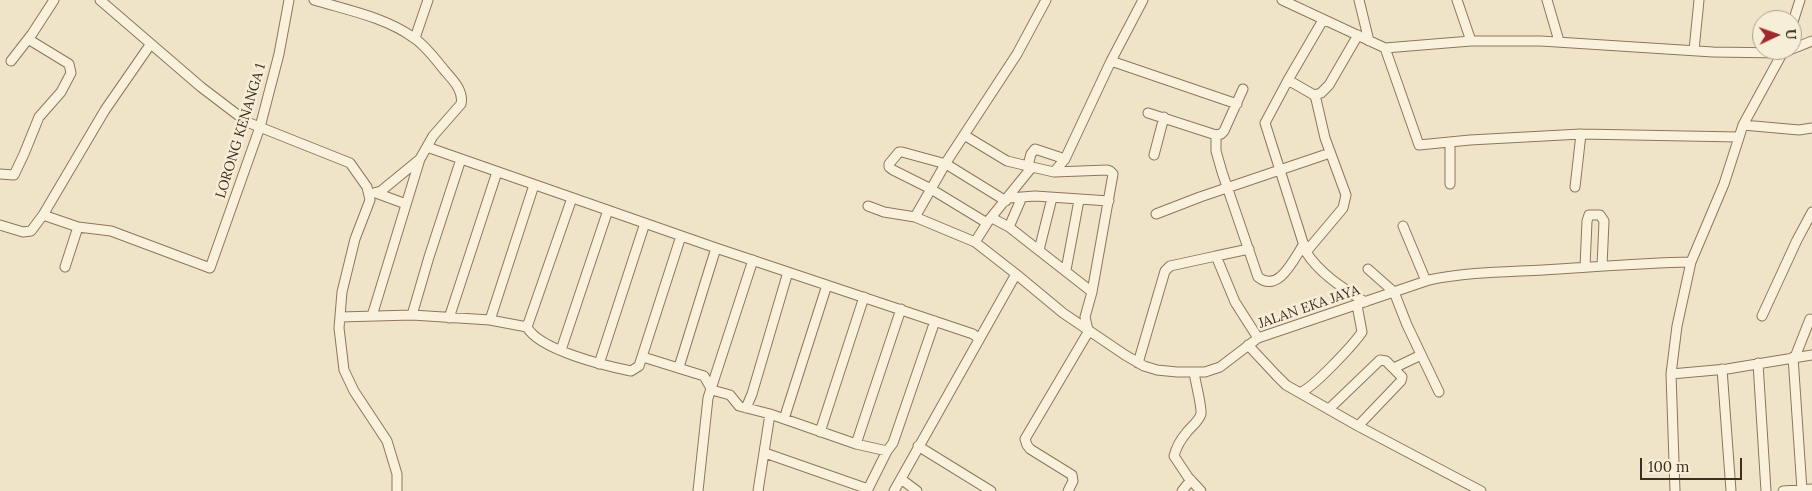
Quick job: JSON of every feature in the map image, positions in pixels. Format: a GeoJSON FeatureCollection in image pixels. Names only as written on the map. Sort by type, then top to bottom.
{"type":"FeatureCollection","features":[{"type":"Feature","properties":{"kind":"street"},"geometry":{"type":"LineString","coordinates":[[11,61],[54,0]]}},
{"type":"Feature","properties":{"kind":"street"},"geometry":{"type":"LineString","coordinates":[[100,0],[150,45],[247,122],[350,163],[373,194],[406,204]]}},
{"type":"Feature","properties":{"kind":"street","name":"LORONG KENANGA 1"},"geometry":{"type":"LineString","coordinates":[[78,227],[111,231],[210,268],[260,126],[279,54],[289,0]]}},
{"type":"Feature","properties":{"kind":"street"},"geometry":{"type":"LineString","coordinates":[[314,0],[382,21],[415,38],[454,81],[462,99],[461,104],[433,136],[420,159],[372,316]]}},
{"type":"Feature","properties":{"kind":"street"},"geometry":{"type":"LineString","coordinates":[[415,38],[428,0]]}},
{"type":"Feature","properties":{"kind":"street"},"geometry":{"type":"LineString","coordinates":[[915,217],[946,164],[1016,54],[1046,0]]}},
{"type":"Feature","properties":{"kind":"street"},"geometry":{"type":"LineString","coordinates":[[1054,172],[1065,159],[1143,0]]}},
{"type":"Feature","properties":{"kind":"street"},"geometry":{"type":"LineString","coordinates":[[1282,0],[1385,48],[1471,41],[1559,41],[1694,50],[1752,50]]}},
{"type":"Feature","properties":{"kind":"street"},"geometry":{"type":"LineString","coordinates":[[1359,0],[1369,41]]}},
{"type":"Feature","properties":{"kind":"street"},"geometry":{"type":"LineString","coordinates":[[1457,0],[1471,41]]}},
{"type":"Feature","properties":{"kind":"street"},"geometry":{"type":"LineString","coordinates":[[1547,0],[1559,41]]}},
{"type":"Feature","properties":{"kind":"street"},"geometry":{"type":"LineString","coordinates":[[1694,50],[1699,0]]}},
{"type":"Feature","properties":{"kind":"street"},"geometry":{"type":"LineString","coordinates":[[1301,392],[1312,385],[1362,332],[1361,304],[1318,267],[1305,248],[1266,123],[1322,20]]}},
{"type":"Feature","properties":{"kind":"street"},"geometry":{"type":"LineString","coordinates":[[1314,95],[1321,93],[1329,85],[1358,35]]}},
{"type":"Feature","properties":{"kind":"street"},"geometry":{"type":"LineString","coordinates":[[0,174],[14,175],[38,117],[61,92],[71,73],[69,64],[28,39]]}},
{"type":"Feature","properties":{"kind":"street"},"geometry":{"type":"LineString","coordinates":[[0,225],[27,232],[31,231],[43,215],[105,110],[150,45]]}},
{"type":"Feature","properties":{"kind":"street"},"geometry":{"type":"LineString","coordinates":[[1385,48],[1419,145],[1581,134],[1738,136]]}},
{"type":"Feature","properties":{"kind":"street"},"geometry":{"type":"LineString","coordinates":[[1675,491],[1671,374],[1677,326],[1692,262],[1724,184],[1738,136],[1781,60]]}},
{"type":"Feature","properties":{"kind":"street"},"geometry":{"type":"LineString","coordinates":[[1112,61],[1237,104]]}},
{"type":"Feature","properties":{"kind":"street"},"geometry":{"type":"LineString","coordinates":[[1216,135],[1216,151],[1258,277],[1264,282],[1279,278],[1343,208],[1346,195],[1330,153],[1314,95],[1288,80]]}},
{"type":"Feature","properties":{"kind":"street"},"geometry":{"type":"LineString","coordinates":[[1148,113],[1216,135],[1221,134],[1244,89]]}},
{"type":"Feature","properties":{"kind":"street"},"geometry":{"type":"LineString","coordinates":[[1154,154],[1164,118]]}},
{"type":"Feature","properties":{"kind":"street"},"geometry":{"type":"LineString","coordinates":[[1743,125],[1799,130],[1812,128]]}},
{"type":"Feature","properties":{"kind":"street"},"geometry":{"type":"LineString","coordinates":[[1575,187],[1581,134]]}},
{"type":"Feature","properties":{"kind":"street"},"geometry":{"type":"LineString","coordinates":[[964,135],[1008,161],[1054,172],[1110,171],[1113,174],[1092,292],[1085,317],[1088,330],[1026,439],[1030,449],[1072,475],[1073,481],[1068,491]]}},
{"type":"Feature","properties":{"kind":"street"},"geometry":{"type":"LineString","coordinates":[[1450,142],[1450,184]]}},
{"type":"Feature","properties":{"kind":"street"},"geometry":{"type":"LineString","coordinates":[[427,147],[716,248],[901,309],[973,334],[978,338]]}},
{"type":"Feature","properties":{"kind":"street"},"geometry":{"type":"LineString","coordinates":[[975,242],[989,220],[1007,200],[1030,166],[1031,154],[1035,150],[1065,159]]}},
{"type":"Feature","properties":{"kind":"street"},"geometry":{"type":"LineString","coordinates":[[1092,292],[1010,227],[989,220],[893,170],[889,167],[889,164],[899,152],[902,152],[946,164],[1007,200],[1022,197],[1109,201]]}},
{"type":"Feature","properties":{"kind":"street"},"geometry":{"type":"LineString","coordinates":[[1156,214],[1330,153]]}},
{"type":"Feature","properties":{"kind":"street"},"geometry":{"type":"LineString","coordinates":[[397,491],[397,474],[386,441],[354,391],[344,370],[339,328],[347,269],[355,239],[370,200],[373,194],[381,191],[420,159]]}},
{"type":"Feature","properties":{"kind":"street"},"geometry":{"type":"LineString","coordinates":[[412,316],[461,160]]}},
{"type":"Feature","properties":{"kind":"street"},"geometry":{"type":"LineString","coordinates":[[449,318],[497,172]]}},
{"type":"Feature","properties":{"kind":"street"},"geometry":{"type":"LineString","coordinates":[[490,320],[534,185]]}},
{"type":"Feature","properties":{"kind":"street"},"geometry":{"type":"LineString","coordinates":[[1010,227],[1022,197]]}},
{"type":"Feature","properties":{"kind":"street"},"geometry":{"type":"LineString","coordinates":[[527,327],[572,198]]}},
{"type":"Feature","properties":{"kind":"street"},"geometry":{"type":"LineString","coordinates":[[1039,250],[1052,198]]}},
{"type":"Feature","properties":{"kind":"street"},"geometry":{"type":"LineString","coordinates":[[1066,270],[1079,200]]}},
{"type":"Feature","properties":{"kind":"street","name":"JALAN EKA JAYA"},"geometry":{"type":"LineString","coordinates":[[868,206],[884,212],[915,217],[975,242],[1063,313],[1138,363],[1157,370],[1204,372],[1220,366],[1258,338],[1426,281],[1458,274],[1692,262]]}},
{"type":"Feature","properties":{"kind":"street"},"geometry":{"type":"LineString","coordinates":[[561,350],[608,210]]}},
{"type":"Feature","properties":{"kind":"street"},"geometry":{"type":"LineString","coordinates":[[1762,316],[1812,212]]}},
{"type":"Feature","properties":{"kind":"street"},"geometry":{"type":"LineString","coordinates":[[1585,267],[1587,221],[1589,215],[1592,214],[1600,215],[1604,221],[1602,266]]}},
{"type":"Feature","properties":{"kind":"street"},"geometry":{"type":"LineString","coordinates":[[43,215],[78,227],[65,267]]}},
{"type":"Feature","properties":{"kind":"street"},"geometry":{"type":"LineString","coordinates":[[599,364],[645,223]]}},
{"type":"Feature","properties":{"kind":"street"},"geometry":{"type":"LineString","coordinates":[[1403,226],[1426,281]]}},
{"type":"Feature","properties":{"kind":"street"},"geometry":{"type":"LineString","coordinates":[[340,317],[412,316],[490,320],[527,327],[534,336],[561,350],[599,364],[631,371],[639,366],[643,357],[681,236]]}},
{"type":"Feature","properties":{"kind":"street"},"geometry":{"type":"LineString","coordinates":[[679,367],[716,248]]}},
{"type":"Feature","properties":{"kind":"street"},"geometry":{"type":"LineString","coordinates":[[1138,363],[1165,271],[1170,266],[1249,249]]}},
{"type":"Feature","properties":{"kind":"street"},"geometry":{"type":"LineString","coordinates":[[1216,256],[1235,302],[1258,338]]}},
{"type":"Feature","properties":{"kind":"street"},"geometry":{"type":"LineString","coordinates":[[698,491],[707,403],[753,260]]}},
{"type":"Feature","properties":{"kind":"street"},"geometry":{"type":"LineString","coordinates":[[1368,269],[1394,292],[1439,392]]}},
{"type":"Feature","properties":{"kind":"street"},"geometry":{"type":"LineString","coordinates":[[746,408],[752,394],[788,272]]}},
{"type":"Feature","properties":{"kind":"street"},"geometry":{"type":"LineString","coordinates":[[894,491],[978,338],[1016,274]]}},
{"type":"Feature","properties":{"kind":"street"},"geometry":{"type":"LineString","coordinates":[[784,419],[827,285]]}},
{"type":"Feature","properties":{"kind":"street"},"geometry":{"type":"LineString","coordinates":[[820,432],[864,297]]}},
{"type":"Feature","properties":{"kind":"street"},"geometry":{"type":"LineString","coordinates":[[856,444],[901,309]]}},
{"type":"Feature","properties":{"kind":"street"},"geometry":{"type":"LineString","coordinates":[[1802,490],[1794,357],[1810,319]]}},
{"type":"Feature","properties":{"kind":"street"},"geometry":{"type":"LineString","coordinates":[[765,453],[868,489],[893,443],[935,321]]}},
{"type":"Feature","properties":{"kind":"street"},"geometry":{"type":"LineString","coordinates":[[1248,345],[1293,390],[1301,392],[1358,426],[1480,491]]}},
{"type":"Feature","properties":{"kind":"street"},"geometry":{"type":"LineString","coordinates":[[1394,368],[1421,355]]}},
{"type":"Feature","properties":{"kind":"street"},"geometry":{"type":"LineString","coordinates":[[1671,374],[1722,369],[1812,355]]}},
{"type":"Feature","properties":{"kind":"street"},"geometry":{"type":"LineString","coordinates":[[643,357],[704,376],[714,392],[730,394],[737,404],[746,408],[770,414],[856,444],[887,451]]}},
{"type":"Feature","properties":{"kind":"street"},"geometry":{"type":"LineString","coordinates":[[1329,409],[1380,360],[1386,361],[1402,377],[1401,381],[1358,426]]}},
{"type":"Feature","properties":{"kind":"street"},"geometry":{"type":"LineString","coordinates":[[1758,363],[1766,491]]}},
{"type":"Feature","properties":{"kind":"street"},"geometry":{"type":"LineString","coordinates":[[1722,369],[1731,491]]}},
{"type":"Feature","properties":{"kind":"street"},"geometry":{"type":"LineString","coordinates":[[1194,372],[1201,415],[1177,446],[1174,456],[1201,491]]}},
{"type":"Feature","properties":{"kind":"street"},"geometry":{"type":"LineString","coordinates":[[758,491],[770,414]]}},
{"type":"Feature","properties":{"kind":"street"},"geometry":{"type":"LineString","coordinates":[[918,446],[991,491]]}},
{"type":"Feature","properties":{"kind":"street"},"geometry":{"type":"LineString","coordinates":[[901,479],[917,491]]}},
{"type":"Feature","properties":{"kind":"street"},"geometry":{"type":"LineString","coordinates":[[1182,491],[1191,480]]}},
{"type":"Feature","properties":{"kind":"street"},"geometry":{"type":"LineString","coordinates":[[1783,491],[1812,489]]}}]}
